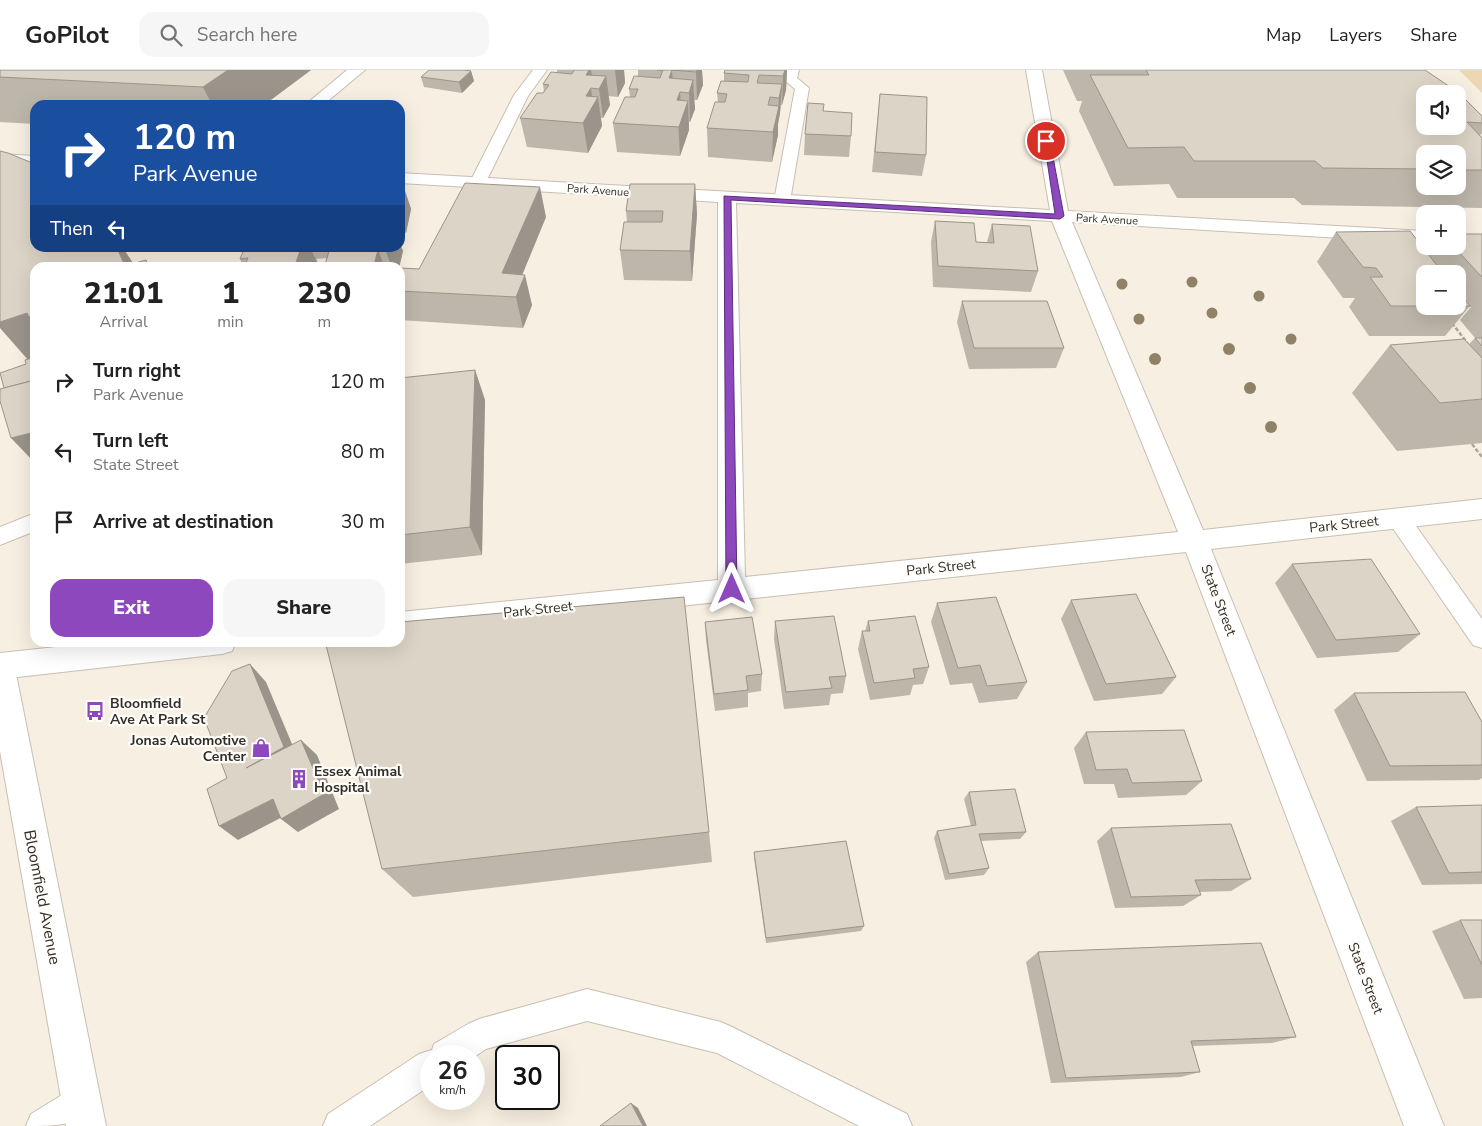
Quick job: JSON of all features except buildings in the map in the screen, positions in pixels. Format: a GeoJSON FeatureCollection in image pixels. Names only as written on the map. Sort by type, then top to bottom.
{"type":"FeatureCollection","features":[{"type":"Feature","properties":{"kind":"street"},"geometry":{"type":"LineString","coordinates":[[319,100],[357,70]]}},
{"type":"Feature","properties":{"kind":"street","name":"State Street"},"geometry":{"type":"LineString","coordinates":[[1034,70],[1060,216],[1195,541],[1424,1126]]}},
{"type":"Feature","properties":{"kind":"street"},"geometry":{"type":"LineString","coordinates":[[0,160],[30,161]]}},
{"type":"Feature","properties":{"kind":"street","name":"Park Avenue"},"geometry":{"type":"LineString","coordinates":[[405,178],[1416,236]]}},
{"type":"Feature","properties":{"kind":"street"},"geometry":{"type":"LineString","coordinates":[[727,198],[732,589]]}},
{"type":"Feature","properties":{"kind":"street","name":"Park Street"},"geometry":{"type":"LineString","coordinates":[[405,623],[1482,509]]}},
{"type":"Feature","properties":{"kind":"street"},"geometry":{"type":"LineString","coordinates":[[0,667],[178,647]]}},
{"type":"Feature","properties":{"kind":"street","name":"Bloomfield Avenue"},"geometry":{"type":"LineString","coordinates":[[0,667],[4,711],[84,1114]]}},
{"type":"Feature","properties":{"kind":"lane"},"geometry":{"type":"LineString","coordinates":[[478,182],[521,95],[540,70]]}},
{"type":"Feature","properties":{"kind":"lane"},"geometry":{"type":"LineString","coordinates":[[782,201],[802,88],[790,79],[792,70]]}},
{"type":"Feature","properties":{"kind":"lane"},"geometry":{"type":"LineString","coordinates":[[1398,518],[1482,638]]}},
{"type":"Feature","properties":{"kind":"lane"},"geometry":{"type":"LineString","coordinates":[[0,536],[30,524]]}},
{"type":"Feature","properties":{"kind":"lane"},"geometry":{"type":"LineString","coordinates":[[463,1045],[479,1035],[587,1005],[721,1038],[895,1126]]}},
{"type":"Feature","properties":{"kind":"lane"},"geometry":{"type":"LineString","coordinates":[[340,1126],[420,1073]]}},
{"type":"Feature","properties":{"kind":"lane"},"geometry":{"type":"LineString","coordinates":[[43,1126],[84,1114]]}},
{"type":"Feature","properties":{"kind":"path"},"geometry":{"type":"LineString","coordinates":[[1452,323],[1470,347]]}},
{"type":"Feature","properties":{"kind":"path"},"geometry":{"type":"LineString","coordinates":[[1472,444],[1482,457]]}},
{"type":"Feature","properties":{"kind":"shaded area"},"geometry":{"type":"Polygon","coordinates":[[[1459,70],[1482,70],[1482,93],[1459,70]]]}},
{"type":"Feature","properties":{"kind":"place","name":"Bloomfield Ave At Park St"},"geometry":{"type":"Point","coordinates":[95,711]}},
{"type":"Feature","properties":{"kind":"place","name":"Jonas Automotive Center"},"geometry":{"type":"Point","coordinates":[261,748]}},
{"type":"Feature","properties":{"kind":"place","name":"Essex Animal Hospital"},"geometry":{"type":"Point","coordinates":[299,779]}},
{"type":"Feature","properties":{"kind":"route"},"geometry":{"type":"LineString","coordinates":[[732,589],[727,198],[1060,216],[1046,141]]}}]}
